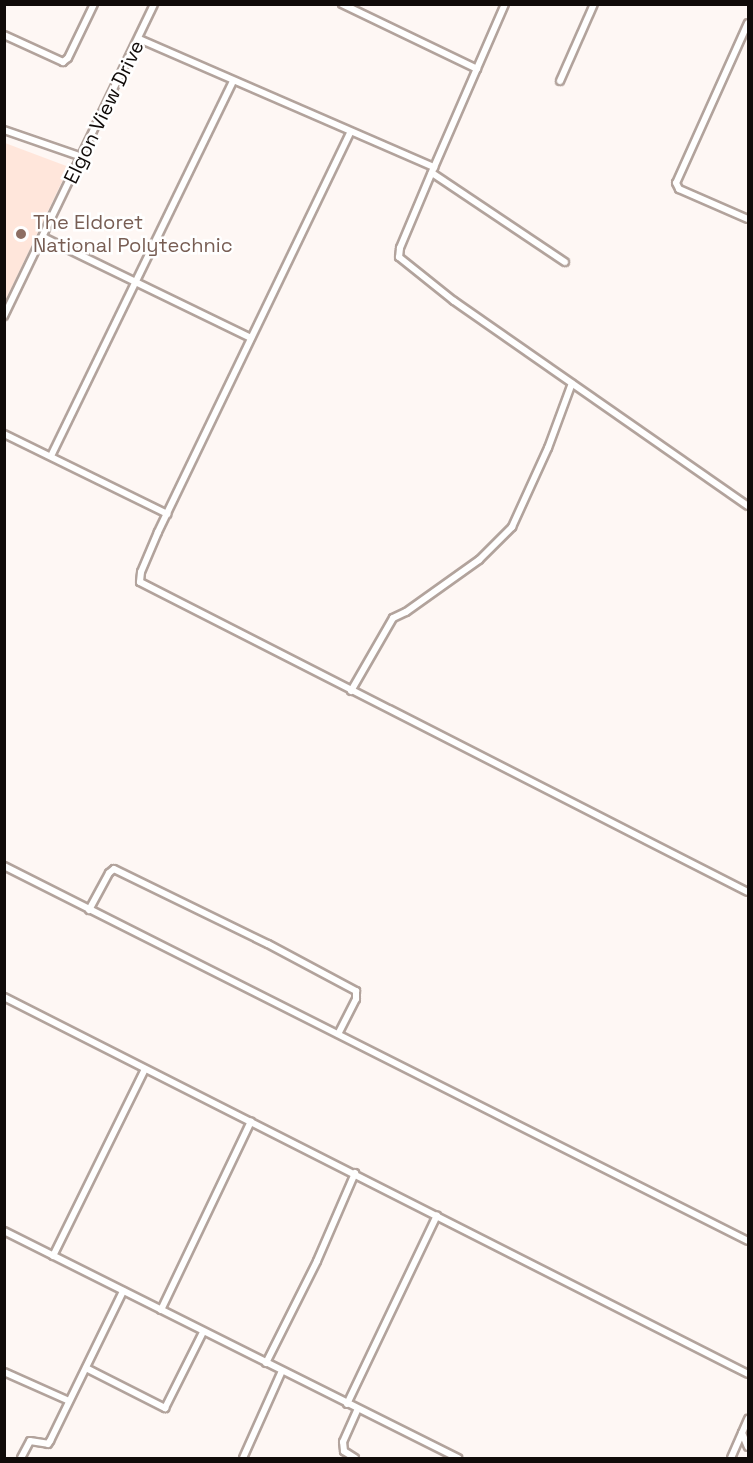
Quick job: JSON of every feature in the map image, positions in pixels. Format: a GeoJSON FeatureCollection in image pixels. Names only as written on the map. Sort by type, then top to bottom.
{"type":"FeatureCollection","features":[{"type":"Feature","properties":{"kind":"street"},"geometry":{"type":"LineString","coordinates":[[4,35],[63,62],[68,58],[94,4]]}},
{"type":"Feature","properties":{"kind":"street","name":"Elgon View Drive"},"geometry":{"type":"LineString","coordinates":[[4,316],[154,4]]}},
{"type":"Feature","properties":{"kind":"street"},"geometry":{"type":"LineString","coordinates":[[342,4],[477,69]]}},
{"type":"Feature","properties":{"kind":"street"},"geometry":{"type":"LineString","coordinates":[[505,4],[400,248],[402,260],[454,301],[748,506]]}},
{"type":"Feature","properties":{"kind":"street"},"geometry":{"type":"LineString","coordinates":[[560,81],[594,4]]}},
{"type":"Feature","properties":{"kind":"street"},"geometry":{"type":"LineString","coordinates":[[748,23],[676,183],[679,189],[748,219]]}},
{"type":"Feature","properties":{"kind":"street"},"geometry":{"type":"LineString","coordinates":[[139,39],[433,170],[565,262]]}},
{"type":"Feature","properties":{"kind":"street"},"geometry":{"type":"LineString","coordinates":[[51,456],[233,82]]}},
{"type":"Feature","properties":{"kind":"street"},"geometry":{"type":"LineString","coordinates":[[4,130],[82,157]]}},
{"type":"Feature","properties":{"kind":"street"},"geometry":{"type":"LineString","coordinates":[[350,133],[167,514],[141,572],[140,582],[748,892]]}},
{"type":"Feature","properties":{"kind":"street"},"geometry":{"type":"LineString","coordinates":[[43,237],[251,338]]}},
{"type":"Feature","properties":{"kind":"street"},"geometry":{"type":"LineString","coordinates":[[351,691],[393,618],[406,612],[479,560],[512,527],[548,448],[572,383]]}},
{"type":"Feature","properties":{"kind":"street"},"geometry":{"type":"LineString","coordinates":[[4,435],[167,514]]}},
{"type":"Feature","properties":{"kind":"street"},"geometry":{"type":"LineString","coordinates":[[4,866],[748,1241]]}},
{"type":"Feature","properties":{"kind":"street"},"geometry":{"type":"LineString","coordinates":[[89,910],[109,873],[117,870],[268,944],[356,991],[356,999],[338,1034]]}},
{"type":"Feature","properties":{"kind":"street"},"geometry":{"type":"LineString","coordinates":[[4,997],[748,1374]]}},
{"type":"Feature","properties":{"kind":"street"},"geometry":{"type":"LineString","coordinates":[[53,1256],[145,1069]]}},
{"type":"Feature","properties":{"kind":"street"},"geometry":{"type":"LineString","coordinates":[[161,1310],[251,1121]]}},
{"type":"Feature","properties":{"kind":"street"},"geometry":{"type":"LineString","coordinates":[[266,1363],[317,1261],[355,1173]]}},
{"type":"Feature","properties":{"kind":"street"},"geometry":{"type":"LineString","coordinates":[[347,1404],[437,1215]]}},
{"type":"Feature","properties":{"kind":"street"},"geometry":{"type":"LineString","coordinates":[[4,1231],[458,1458]]}},
{"type":"Feature","properties":{"kind":"street"},"geometry":{"type":"LineString","coordinates":[[21,1458],[30,1441],[48,1444],[50,1441],[123,1291]]}},
{"type":"Feature","properties":{"kind":"street"},"geometry":{"type":"LineString","coordinates":[[86,1368],[165,1408],[203,1332]]}},
{"type":"Feature","properties":{"kind":"street"},"geometry":{"type":"LineString","coordinates":[[243,1458],[282,1371]]}},
{"type":"Feature","properties":{"kind":"street"},"geometry":{"type":"LineString","coordinates":[[4,1372],[69,1401]]}},
{"type":"Feature","properties":{"kind":"street"},"geometry":{"type":"LineString","coordinates":[[356,1458],[344,1451],[343,1442],[358,1409]]}},
{"type":"Feature","properties":{"kind":"street"},"geometry":{"type":"LineString","coordinates":[[731,1458],[748,1419]]}},
{"type":"Feature","properties":{"kind":"street"},"geometry":{"type":"LineString","coordinates":[[742,1433],[748,1447]]}},
{"type":"Feature","properties":{"kind":"shaded area","name":"The Eldoret National Polytechnic"},"geometry":{"type":"Polygon","coordinates":[[[4,143],[69,167],[5,301],[4,143]]]}},
{"type":"Feature","properties":{"kind":"place","name":"The Eldoret National Polytechnic"},"geometry":{"type":"Point","coordinates":[21,234]}}]}
